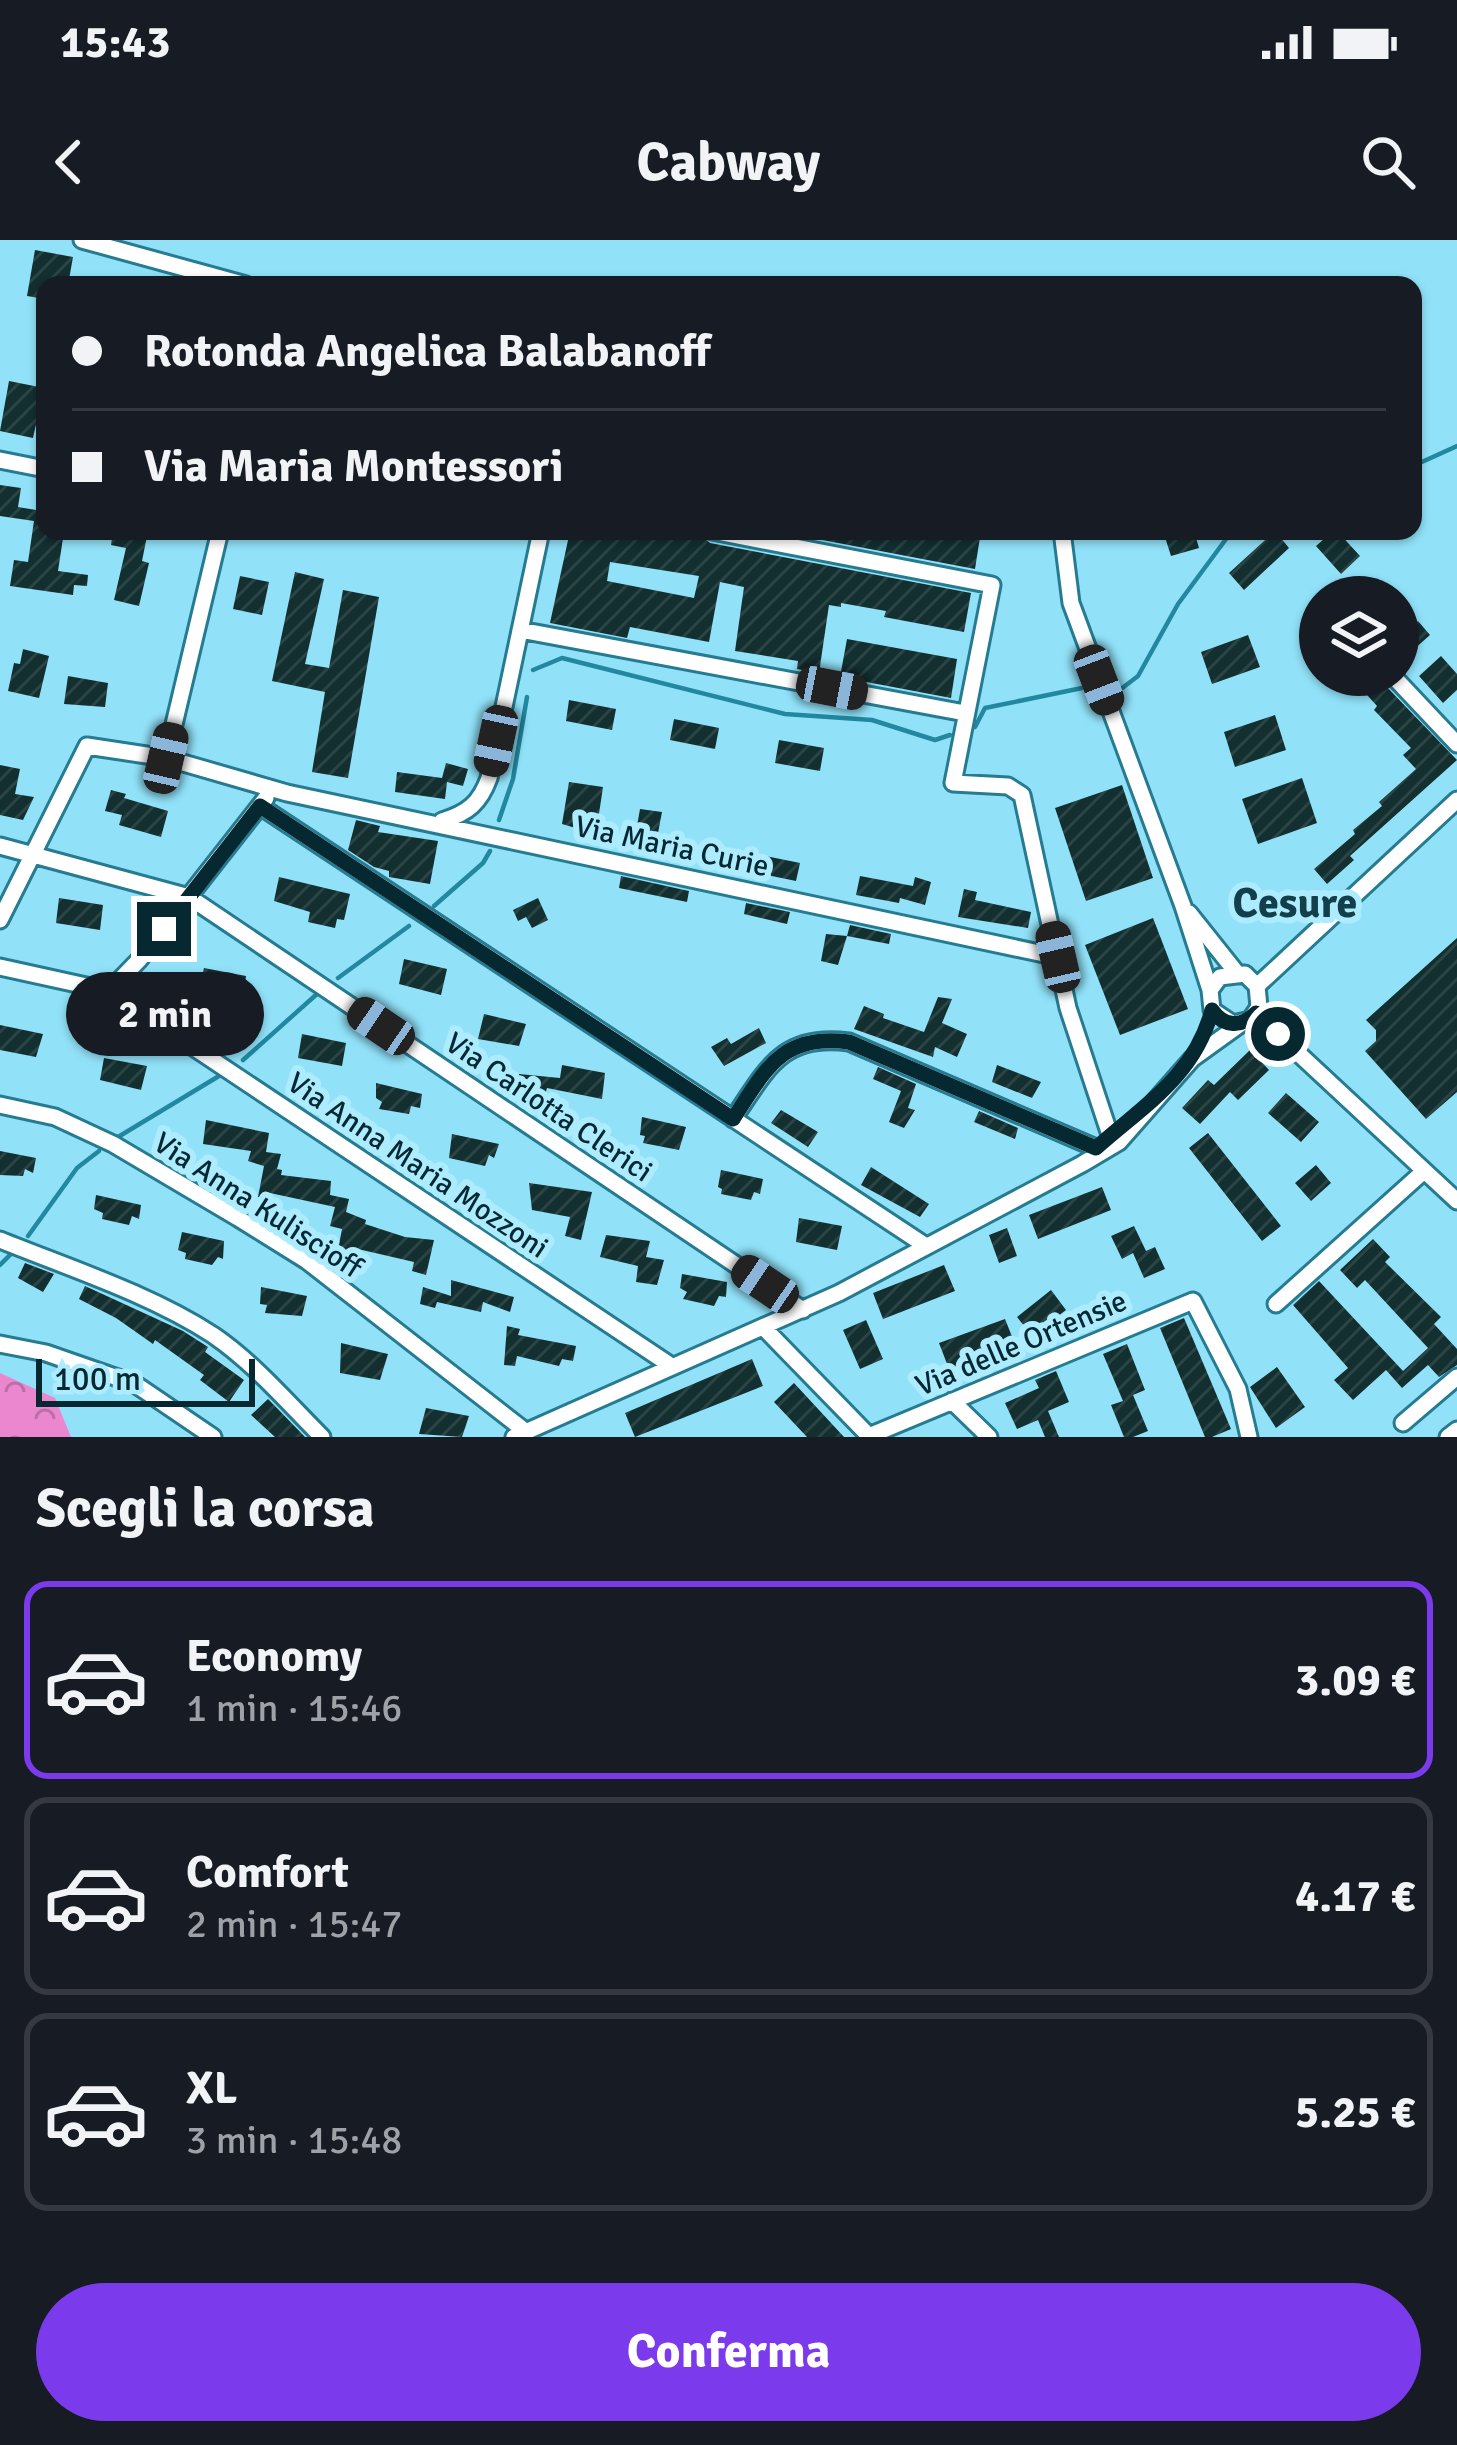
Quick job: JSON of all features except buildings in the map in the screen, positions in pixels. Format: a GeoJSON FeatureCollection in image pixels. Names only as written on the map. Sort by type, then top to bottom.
{"type":"FeatureCollection","features":[{"type":"Feature","properties":{"kind":"street"},"geometry":{"type":"LineString","coordinates":[[82,240],[213,276]]}},
{"type":"Feature","properties":{"kind":"street"},"geometry":{"type":"LineString","coordinates":[[0,460],[36,467]]}},
{"type":"Feature","properties":{"kind":"street"},"geometry":{"type":"LineString","coordinates":[[166,758],[218,540]]}},
{"type":"Feature","properties":{"kind":"street"},"geometry":{"type":"LineString","coordinates":[[439,822],[459,816],[480,801],[539,540]]}},
{"type":"Feature","properties":{"kind":"street"},"geometry":{"type":"LineString","coordinates":[[759,540],[992,585],[953,783],[1009,786],[1022,795],[1068,1008],[1110,1135]]}},
{"type":"Feature","properties":{"kind":"street"},"geometry":{"type":"LineString","coordinates":[[1063,540],[1071,603],[1210,990],[1212,1010],[1192,1059]]}},
{"type":"Feature","properties":{"kind":"street"},"geometry":{"type":"LineString","coordinates":[[520,630],[965,713]]}},
{"type":"Feature","properties":{"kind":"street"},"geometry":{"type":"LineString","coordinates":[[1412,696],[1457,744]]}},
{"type":"Feature","properties":{"kind":"street","name":"Via Maria Curie"},"geometry":{"type":"LineString","coordinates":[[32,852],[87,746],[166,758],[274,789],[1058,957]]}},
{"type":"Feature","properties":{"kind":"street"},"geometry":{"type":"LineString","coordinates":[[109,992],[274,789]]}},
{"type":"Feature","properties":{"kind":"street"},"geometry":{"type":"LineString","coordinates":[[1257,986],[1457,800]]}},
{"type":"Feature","properties":{"kind":"street"},"geometry":{"type":"LineString","coordinates":[[260,806],[926,1246]]}},
{"type":"Feature","properties":{"kind":"street","name":"Via Carlotta Clerici"},"geometry":{"type":"LineString","coordinates":[[0,846],[189,897],[803,1310]]}},
{"type":"Feature","properties":{"kind":"street"},"geometry":{"type":"LineString","coordinates":[[0,920],[32,852]]}},
{"type":"Feature","properties":{"kind":"street"},"geometry":{"type":"LineString","coordinates":[[519,1434],[803,1310],[1118,1142],[1192,1059],[1249,1018],[1261,1000],[1252,979],[1236,972],[1183,906]]}},
{"type":"Feature","properties":{"kind":"street","name":"Via Anna Maria Mozzoni"},"geometry":{"type":"LineString","coordinates":[[0,968],[109,992],[670,1365]]}},
{"type":"Feature","properties":{"kind":"street"},"geometry":{"type":"LineString","coordinates":[[1210,990],[1220,977],[1236,972]]}},
{"type":"Feature","properties":{"kind":"street"},"geometry":{"type":"LineString","coordinates":[[1212,1010],[1224,1022],[1249,1018]]}},
{"type":"Feature","properties":{"kind":"street"},"geometry":{"type":"LineString","coordinates":[[1249,1018],[1457,1201]]}},
{"type":"Feature","properties":{"kind":"street"},"geometry":{"type":"LineString","coordinates":[[733,1119],[776,1059],[809,1040],[824,1039],[849,1042],[1096,1148]]}},
{"type":"Feature","properties":{"kind":"street","name":"Via Anna Kuliscioff"},"geometry":{"type":"LineString","coordinates":[[0,1105],[56,1117],[113,1144],[307,1261],[519,1434]]}},
{"type":"Feature","properties":{"kind":"street"},"geometry":{"type":"LineString","coordinates":[[1082,1164],[1110,1135],[1143,1112]]}},
{"type":"Feature","properties":{"kind":"street"},"geometry":{"type":"LineString","coordinates":[[1276,1304],[1424,1171]]}},
{"type":"Feature","properties":{"kind":"street"},"geometry":{"type":"LineString","coordinates":[[0,1240],[87,1273],[209,1333],[263,1377],[322,1437]]}},
{"type":"Feature","properties":{"kind":"street","name":"Via delle Ortensie"},"geometry":{"type":"LineString","coordinates":[[870,1436],[1193,1301],[1238,1389],[1249,1437]]}},
{"type":"Feature","properties":{"kind":"street"},"geometry":{"type":"LineString","coordinates":[[764,1328],[870,1436]]}},
{"type":"Feature","properties":{"kind":"street"},"geometry":{"type":"LineString","coordinates":[[0,1344],[46,1353],[135,1384],[213,1437]]}},
{"type":"Feature","properties":{"kind":"street"},"geometry":{"type":"LineString","coordinates":[[1403,1423],[1457,1377]]}},
{"type":"Feature","properties":{"kind":"street"},"geometry":{"type":"LineString","coordinates":[[952,1401],[989,1437]]}},
{"type":"Feature","properties":{"kind":"street"},"geometry":{"type":"LineString","coordinates":[[1448,1437],[1457,1430]]}},
{"type":"Feature","properties":{"kind":"green space"},"geometry":{"type":"Polygon","coordinates":[[[0,1373],[55,1398],[71,1437],[0,1437],[0,1373]]]}},
{"type":"Feature","properties":{"kind":"waterway"},"geometry":{"type":"LineString","coordinates":[[1422,462],[1457,446]]}},
{"type":"Feature","properties":{"kind":"waterway"},"geometry":{"type":"LineString","coordinates":[[1121,689],[1138,676],[1178,604],[1225,540]]}},
{"type":"Feature","properties":{"kind":"waterway"},"geometry":{"type":"LineString","coordinates":[[533,670],[562,658],[785,714],[872,720],[935,740],[950,735]]}},
{"type":"Feature","properties":{"kind":"waterway"},"geometry":{"type":"LineString","coordinates":[[975,727],[985,708],[1082,688]]}},
{"type":"Feature","properties":{"kind":"waterway"},"geometry":{"type":"LineString","coordinates":[[499,820],[513,779],[527,697]]}},
{"type":"Feature","properties":{"kind":"waterway"},"geometry":{"type":"LineString","coordinates":[[434,906],[483,863],[490,851]]}},
{"type":"Feature","properties":{"kind":"waterway"},"geometry":{"type":"LineString","coordinates":[[338,978],[409,926]]}},
{"type":"Feature","properties":{"kind":"waterway"},"geometry":{"type":"LineString","coordinates":[[243,1060],[317,994]]}},
{"type":"Feature","properties":{"kind":"waterway"},"geometry":{"type":"LineString","coordinates":[[118,1137],[219,1076]]}},
{"type":"Feature","properties":{"kind":"waterway"},"geometry":{"type":"LineString","coordinates":[[28,1236],[77,1168],[99,1151]]}},
{"type":"Feature","properties":{"kind":"waterway"},"geometry":{"type":"LineString","coordinates":[[0,1265],[15,1250]]}},
{"type":"Feature","properties":{"kind":"district","name":"Cesure"},"geometry":{"type":"Point","coordinates":[1295,902]}},
{"type":"Feature","properties":{"kind":"route"},"geometry":{"type":"LineString","coordinates":[[164,929],[260,806],[733,1119],[776,1059],[809,1040],[824,1039],[849,1042],[1096,1148],[1143,1112],[1192,1059],[1212,1010],[1233,1024],[1250,1020],[1256,1013],[1278,1034]]}}]}
